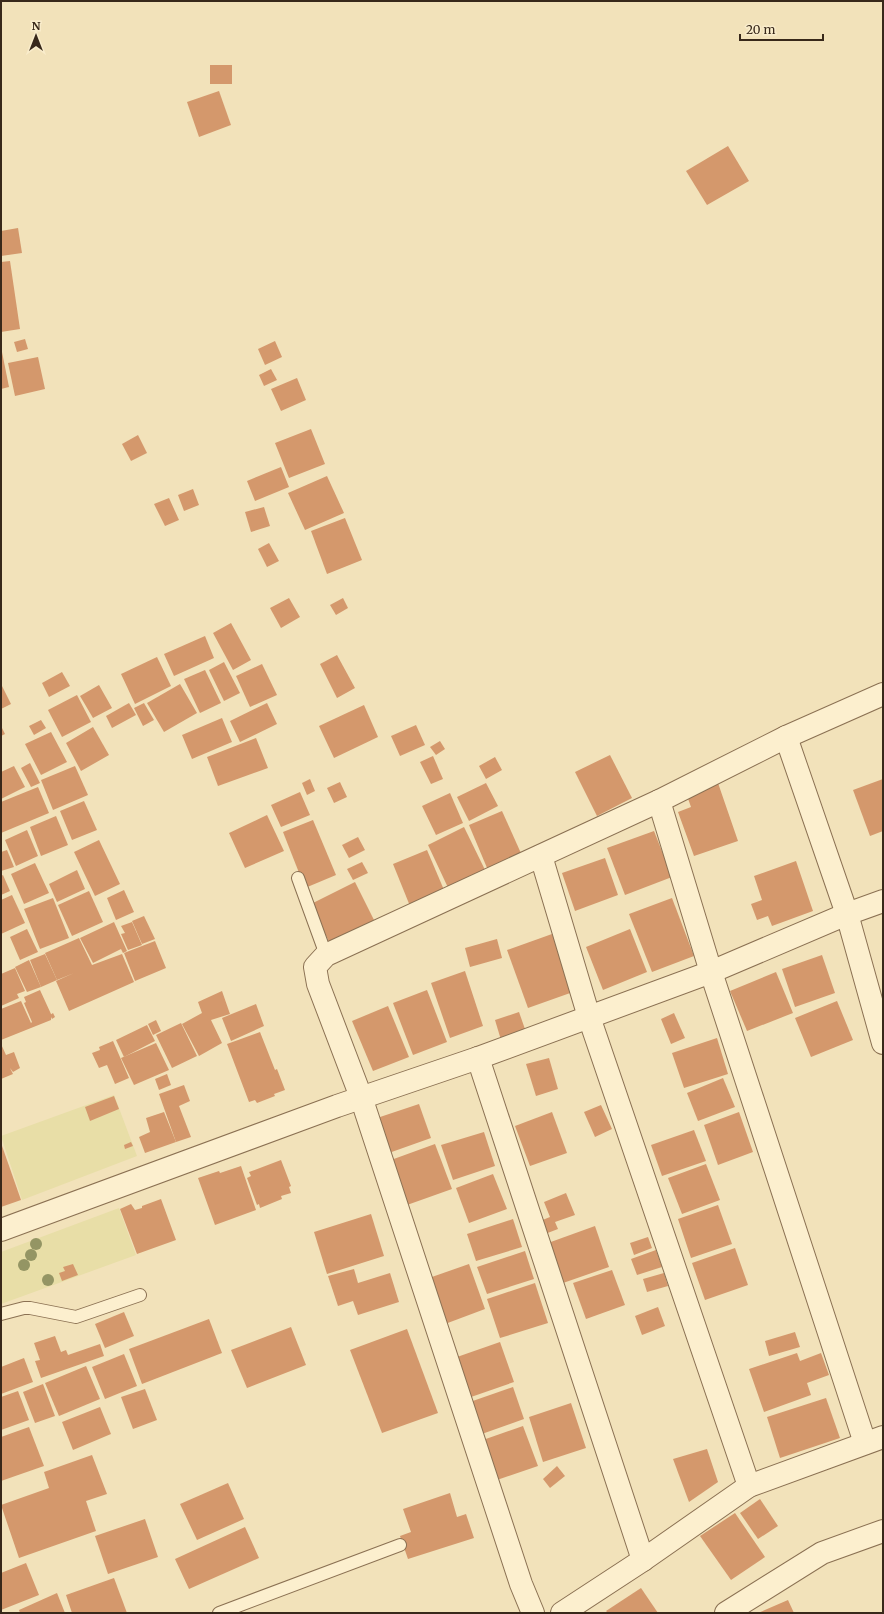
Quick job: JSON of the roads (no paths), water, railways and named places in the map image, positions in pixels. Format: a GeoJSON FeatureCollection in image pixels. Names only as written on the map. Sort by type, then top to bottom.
{"type":"FeatureCollection","features":[{"type":"Feature","properties":{"kind":"street"},"geometry":{"type":"LineString","coordinates":[[533,1613],[521,1584],[362,1097],[318,984],[315,967],[326,955],[659,801],[786,737],[883,694]]}},
{"type":"Feature","properties":{"kind":"street"},"geometry":{"type":"LineString","coordinates":[[786,737],[847,914],[883,1043]]}},
{"type":"Feature","properties":{"kind":"street"},"geometry":{"type":"LineString","coordinates":[[562,1613],[643,1560],[749,1486],[874,1440],[711,972],[659,801]]}},
{"type":"Feature","properties":{"kind":"street"},"geometry":{"type":"LineString","coordinates":[[541,856],[589,1017],[749,1486]]}},
{"type":"Feature","properties":{"kind":"street"},"geometry":{"type":"LineString","coordinates":[[1,1230],[362,1097],[478,1058],[711,972],[847,914],[883,901]]}},
{"type":"Feature","properties":{"kind":"street"},"geometry":{"type":"LineString","coordinates":[[478,1058],[643,1560]]}},
{"type":"Feature","properties":{"kind":"street"},"geometry":{"type":"LineString","coordinates":[[726,1613],[822,1553],[883,1530]]}},
{"type":"Feature","properties":{"kind":"lane"},"geometry":{"type":"LineString","coordinates":[[298,878],[326,955]]}},
{"type":"Feature","properties":{"kind":"lane"},"geometry":{"type":"LineString","coordinates":[[1,1314],[24,1308],[30,1308],[76,1317],[140,1295]]}},
{"type":"Feature","properties":{"kind":"lane"},"geometry":{"type":"LineString","coordinates":[[219,1613],[400,1545]]}}]}
